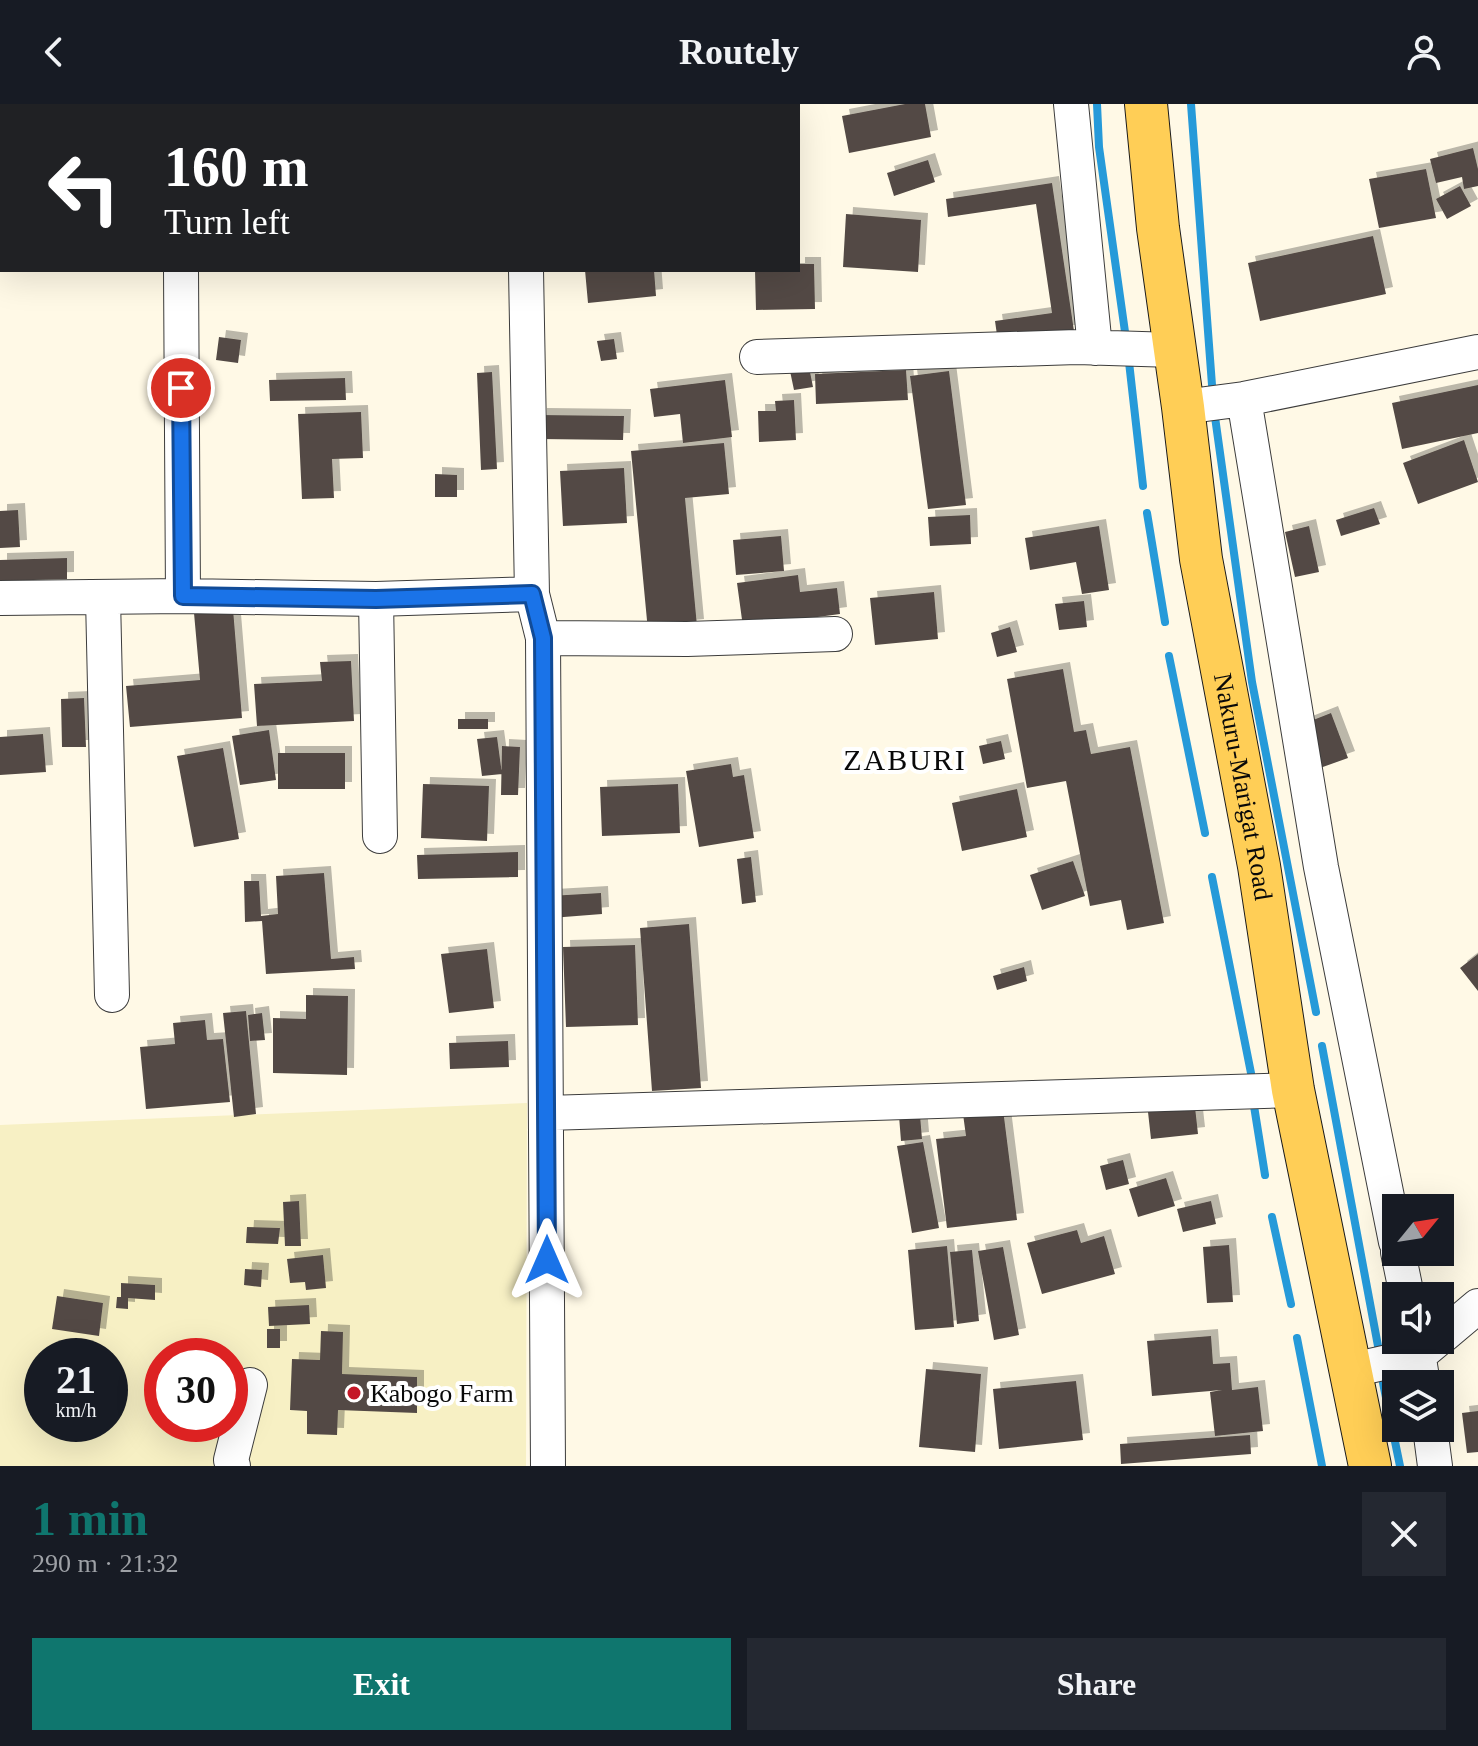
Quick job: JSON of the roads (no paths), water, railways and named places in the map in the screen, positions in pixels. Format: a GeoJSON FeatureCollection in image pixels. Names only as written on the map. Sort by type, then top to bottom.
{"type":"FeatureCollection","features":[{"type":"Feature","properties":{"kind":"main road","name":"Nakuru-Marigat Road"},"geometry":{"type":"LineString","coordinates":[[1146,104],[1158,228],[1201,559],[1259,866],[1293,1090],[1370,1466]]}},
{"type":"Feature","properties":{"kind":"street"},"geometry":{"type":"LineString","coordinates":[[1071,104],[1095,348]]}},
{"type":"Feature","properties":{"kind":"street"},"geometry":{"type":"LineString","coordinates":[[181,272],[183,596]]}},
{"type":"Feature","properties":{"kind":"street"},"geometry":{"type":"LineString","coordinates":[[526,272],[532,594],[543,638],[548,1466]]}},
{"type":"Feature","properties":{"kind":"street"},"geometry":{"type":"LineString","coordinates":[[757,357],[1095,348],[1174,350]]}},
{"type":"Feature","properties":{"kind":"street"},"geometry":{"type":"LineString","coordinates":[[1183,407],[1244,399],[1478,352]]}},
{"type":"Feature","properties":{"kind":"street"},"geometry":{"type":"LineString","coordinates":[[1244,399],[1321,867],[1386,1194]]}},
{"type":"Feature","properties":{"kind":"street"},"geometry":{"type":"LineString","coordinates":[[0,598],[183,596],[376,599],[532,594]]}},
{"type":"Feature","properties":{"kind":"street"},"geometry":{"type":"LineString","coordinates":[[103,598],[112,995]]}},
{"type":"Feature","properties":{"kind":"street"},"geometry":{"type":"LineString","coordinates":[[376,599],[380,836]]}},
{"type":"Feature","properties":{"kind":"street"},"geometry":{"type":"LineString","coordinates":[[543,638],[687,639],[835,634]]}},
{"type":"Feature","properties":{"kind":"street"},"geometry":{"type":"LineString","coordinates":[[547,1113],[1293,1090]]}},
{"type":"Feature","properties":{"kind":"street"},"geometry":{"type":"LineString","coordinates":[[1454,1327],[1478,1306]]}},
{"type":"Feature","properties":{"kind":"street"},"geometry":{"type":"LineString","coordinates":[[1352,1370],[1415,1354]]}},
{"type":"Feature","properties":{"kind":"street"},"geometry":{"type":"LineString","coordinates":[[233,1466],[231,1460],[250,1385]]}},
{"type":"Feature","properties":{"kind":"street"},"geometry":{"type":"LineString","coordinates":[[1432,1442],[1435,1466]]}},
{"type":"Feature","properties":{"kind":"waterway"},"geometry":{"type":"LineString","coordinates":[[1097,104],[1099,147],[1126,339]]}},
{"type":"Feature","properties":{"kind":"waterway"},"geometry":{"type":"LineString","coordinates":[[1191,104],[1212,385]]}},
{"type":"Feature","properties":{"kind":"waterway"},"geometry":{"type":"LineString","coordinates":[[1129,362],[1143,486]]}},
{"type":"Feature","properties":{"kind":"waterway"},"geometry":{"type":"LineString","coordinates":[[1215,417],[1252,682],[1316,1012]]}},
{"type":"Feature","properties":{"kind":"waterway"},"geometry":{"type":"LineString","coordinates":[[1147,513],[1165,622]]}},
{"type":"Feature","properties":{"kind":"waterway"},"geometry":{"type":"LineString","coordinates":[[1169,656],[1205,833]]}},
{"type":"Feature","properties":{"kind":"waterway"},"geometry":{"type":"LineString","coordinates":[[1212,877],[1251,1073]]}},
{"type":"Feature","properties":{"kind":"waterway"},"geometry":{"type":"LineString","coordinates":[[1322,1046],[1378,1346]]}},
{"type":"Feature","properties":{"kind":"waterway"},"geometry":{"type":"LineString","coordinates":[[1254,1106],[1265,1175]]}},
{"type":"Feature","properties":{"kind":"waterway"},"geometry":{"type":"LineString","coordinates":[[1272,1217],[1291,1304]]}},
{"type":"Feature","properties":{"kind":"waterway"},"geometry":{"type":"LineString","coordinates":[[1297,1338],[1322,1466]]}},
{"type":"Feature","properties":{"kind":"waterway"},"geometry":{"type":"LineString","coordinates":[[1395,1442],[1400,1466]]}},
{"type":"Feature","properties":{"kind":"place","name":"Kabogo Farm"},"geometry":{"type":"Point","coordinates":[354,1393]}},
{"type":"Feature","properties":{"kind":"district","name":"ZABURI"},"geometry":{"type":"Point","coordinates":[905,759]}}]}
